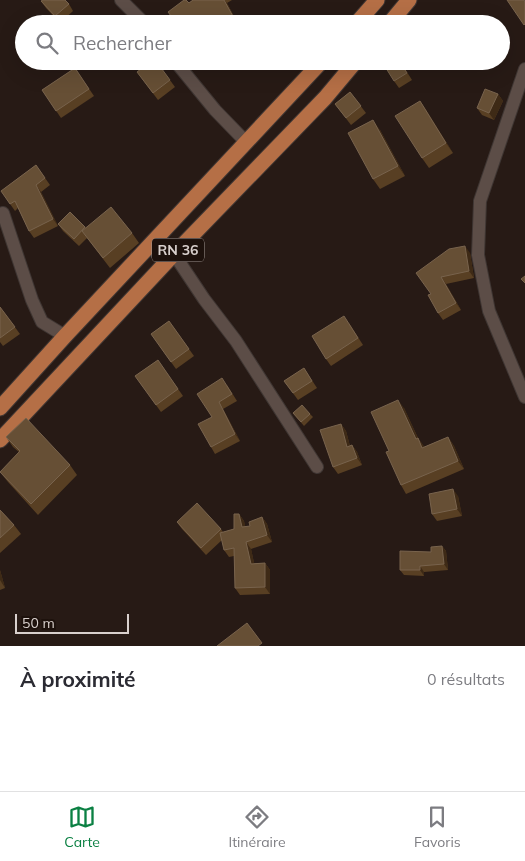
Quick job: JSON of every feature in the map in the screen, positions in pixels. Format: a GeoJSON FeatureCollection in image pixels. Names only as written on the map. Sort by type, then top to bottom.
{"type":"FeatureCollection","features":[{"type":"Feature","properties":{"kind":"main road"},"geometry":{"type":"LineString","coordinates":[[364,15],[377,0]]}},
{"type":"Feature","properties":{"kind":"main road"},"geometry":{"type":"LineString","coordinates":[[396,15],[409,0]]}},
{"type":"Feature","properties":{"kind":"main road","name":"RN 36"},"geometry":{"type":"LineString","coordinates":[[0,408],[314,70]]}},
{"type":"Feature","properties":{"kind":"main road","name":"RN 36"},"geometry":{"type":"LineString","coordinates":[[0,440],[174,254],[318,105],[348,70]]}},
{"type":"Feature","properties":{"kind":"street"},"geometry":{"type":"LineString","coordinates":[[121,0],[137,15]]}},
{"type":"Feature","properties":{"kind":"street"},"geometry":{"type":"LineString","coordinates":[[182,70],[215,110],[247,143]]}},
{"type":"Feature","properties":{"kind":"street"},"geometry":{"type":"LineString","coordinates":[[525,72],[480,201],[478,255],[489,311],[525,397]]}},
{"type":"Feature","properties":{"kind":"street"},"geometry":{"type":"LineString","coordinates":[[3,213],[32,300],[42,322],[65,336]]}},
{"type":"Feature","properties":{"kind":"street"},"geometry":{"type":"LineString","coordinates":[[174,254],[236,342],[317,467]]}},
{"type":"Feature","properties":{"kind":"building"},"geometry":{"type":"Polygon","coordinates":[[[65,0],[69,4],[54,15],[41,1],[65,0]]]}},
{"type":"Feature","properties":{"kind":"building"},"geometry":{"type":"Polygon","coordinates":[[[184,0],[189,3],[193,0],[224,0],[232,15],[170,15],[168,12],[184,0]]]}},
{"type":"Feature","properties":{"kind":"building"},"geometry":{"type":"Polygon","coordinates":[[[507,0],[524,0],[524,25],[507,0]]]}},
{"type":"Feature","properties":{"kind":"building"},"geometry":{"type":"Polygon","coordinates":[[[72,70],[76,70],[89,89],[56,111],[42,90],[72,70]]]}},
{"type":"Feature","properties":{"kind":"building"},"geometry":{"type":"Polygon","coordinates":[[[140,70],[163,70],[170,80],[153,93],[137,72],[140,70]]]}},
{"type":"Feature","properties":{"kind":"building"},"geometry":{"type":"Polygon","coordinates":[[[387,70],[405,70],[407,73],[394,81],[387,70]]]}},
{"type":"Feature","properties":{"kind":"building"},"geometry":{"type":"Polygon","coordinates":[[[485,89],[498,94],[489,113],[477,108],[485,89]]]}},
{"type":"Feature","properties":{"kind":"building"},"geometry":{"type":"Polygon","coordinates":[[[350,92],[361,106],[346,118],[335,104],[350,92]]]}},
{"type":"Feature","properties":{"kind":"building"},"geometry":{"type":"Polygon","coordinates":[[[420,101],[446,143],[422,158],[395,116],[420,101]]]}},
{"type":"Feature","properties":{"kind":"building"},"geometry":{"type":"Polygon","coordinates":[[[373,120],[398,166],[373,179],[348,133],[373,120]]]}},
{"type":"Feature","properties":{"kind":"building"},"geometry":{"type":"Polygon","coordinates":[[[36,165],[45,178],[36,185],[53,219],[29,231],[15,201],[10,204],[1,191],[36,165]]]}},
{"type":"Feature","properties":{"kind":"building"},"geometry":{"type":"Polygon","coordinates":[[[111,207],[132,233],[103,258],[82,231],[111,207]]]}},
{"type":"Feature","properties":{"kind":"building"},"geometry":{"type":"Polygon","coordinates":[[[70,212],[85,227],[74,239],[58,224],[70,212]]]}},
{"type":"Feature","properties":{"kind":"building"},"geometry":{"type":"Polygon","coordinates":[[[465,246],[469,271],[441,277],[456,303],[438,313],[428,295],[431,294],[416,273],[449,249],[465,246]]]}},
{"type":"Feature","properties":{"kind":"building"},"geometry":{"type":"Polygon","coordinates":[[[0,307],[15,327],[0,338],[0,307]]]}},
{"type":"Feature","properties":{"kind":"building"},"geometry":{"type":"Polygon","coordinates":[[[344,316],[358,338],[326,359],[312,336],[344,316]]]}},
{"type":"Feature","properties":{"kind":"building"},"geometry":{"type":"Polygon","coordinates":[[[169,321],[189,349],[171,362],[151,334],[169,321]]]}},
{"type":"Feature","properties":{"kind":"building"},"geometry":{"type":"Polygon","coordinates":[[[158,360],[178,389],[156,405],[135,376],[158,360]]]}},
{"type":"Feature","properties":{"kind":"building"},"geometry":{"type":"Polygon","coordinates":[[[304,368],[312,381],[293,393],[284,381],[304,368]]]}},
{"type":"Feature","properties":{"kind":"building"},"geometry":{"type":"Polygon","coordinates":[[[222,378],[232,394],[219,402],[235,434],[211,447],[198,424],[212,417],[197,394],[222,378]]]}},
{"type":"Feature","properties":{"kind":"building"},"geometry":{"type":"Polygon","coordinates":[[[398,400],[422,448],[448,437],[458,461],[401,485],[386,452],[389,451],[371,412],[398,400]]]}},
{"type":"Feature","properties":{"kind":"building"},"geometry":{"type":"Polygon","coordinates":[[[302,405],[310,414],[301,422],[293,413],[302,405]]]}},
{"type":"Feature","properties":{"kind":"building"},"geometry":{"type":"Polygon","coordinates":[[[26,418],[70,465],[31,504],[0,472],[20,451],[6,437],[26,418]]]}},
{"type":"Feature","properties":{"kind":"building"},"geometry":{"type":"Polygon","coordinates":[[[341,424],[347,447],[352,445],[357,458],[333,467],[320,430],[341,424]]]}},
{"type":"Feature","properties":{"kind":"building"},"geometry":{"type":"Polygon","coordinates":[[[453,489],[457,509],[432,514],[429,494],[453,489]]]}},
{"type":"Feature","properties":{"kind":"building"},"geometry":{"type":"Polygon","coordinates":[[[197,503],[221,529],[201,548],[177,522],[197,503]]]}},
{"type":"Feature","properties":{"kind":"building"},"geometry":{"type":"Polygon","coordinates":[[[0,510],[14,525],[0,538],[0,510]]]}},
{"type":"Feature","properties":{"kind":"building"},"geometry":{"type":"Polygon","coordinates":[[[234,514],[239,514],[242,527],[250,526],[249,522],[262,517],[267,535],[246,542],[251,564],[265,563],[265,587],[235,588],[234,548],[224,550],[220,533],[234,529],[234,514]]]}},
{"type":"Feature","properties":{"kind":"building"},"geometry":{"type":"Polygon","coordinates":[[[442,546],[444,564],[420,566],[420,570],[400,570],[400,551],[431,552],[431,547],[442,546]]]}},
{"type":"Feature","properties":{"kind":"building"},"geometry":{"type":"Polygon","coordinates":[[[247,623],[262,643],[258,646],[217,646],[247,623]]]}}]}
